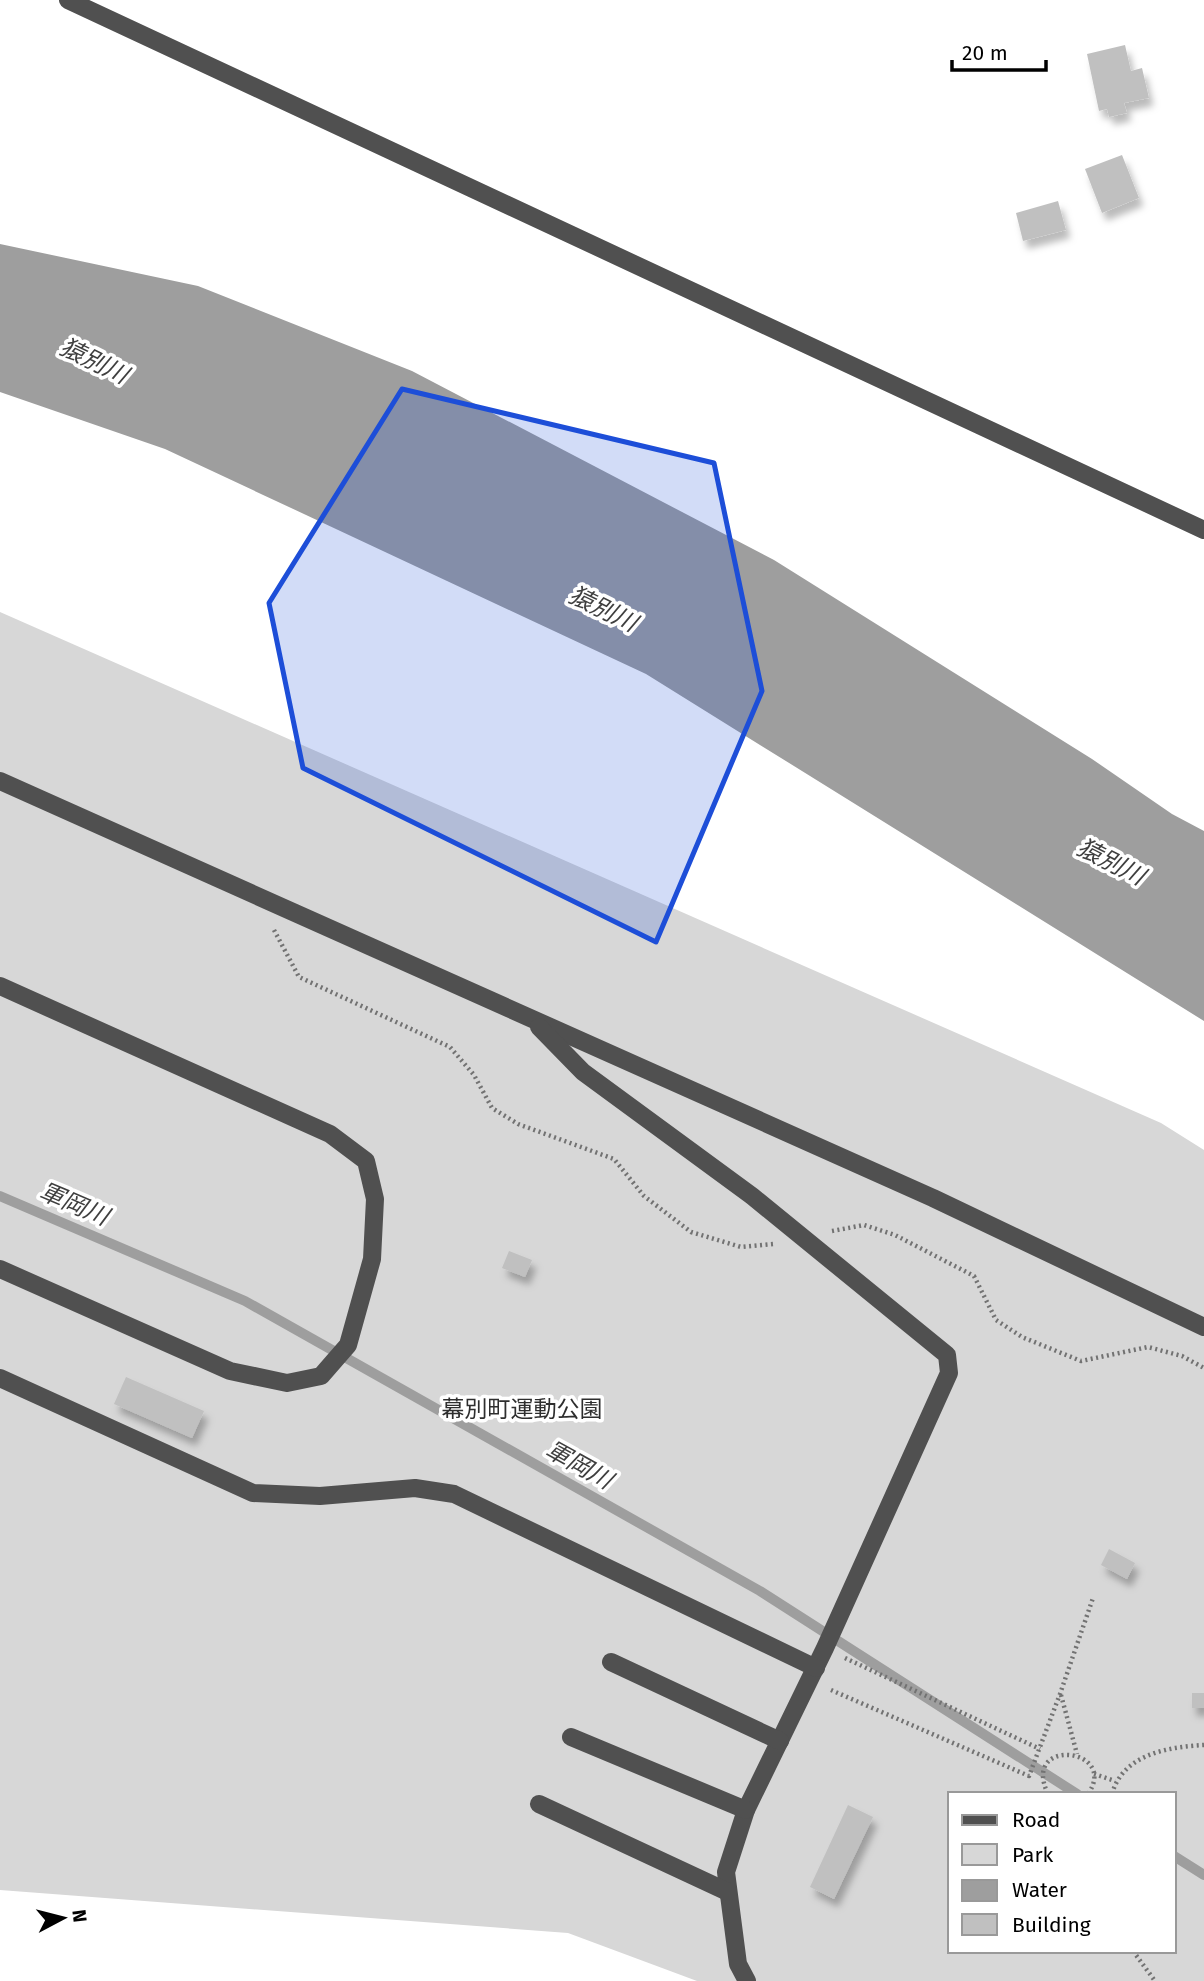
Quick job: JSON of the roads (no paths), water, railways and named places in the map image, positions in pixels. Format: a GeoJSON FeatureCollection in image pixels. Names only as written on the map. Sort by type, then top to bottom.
{"type":"FeatureCollection","features":[{"type":"Feature","properties":{"kind":"street"},"geometry":{"type":"LineString","coordinates":[[68,0],[1204,530]]}},
{"type":"Feature","properties":{"kind":"street"},"geometry":{"type":"LineString","coordinates":[[0,780],[933,1198],[1204,1327]]}},
{"type":"Feature","properties":{"kind":"street"},"geometry":{"type":"LineString","coordinates":[[0,986],[330,1134],[366,1161],[375,1199],[372,1259],[348,1345],[321,1376],[287,1383],[230,1371],[0,1269]]}},
{"type":"Feature","properties":{"kind":"street"},"geometry":{"type":"LineString","coordinates":[[532,1020],[583,1072],[752,1196],[947,1355],[949,1373],[813,1675],[746,1810],[726,1872],[738,1964],[747,1981]]}},
{"type":"Feature","properties":{"kind":"street"},"geometry":{"type":"LineString","coordinates":[[0,1378],[253,1493],[320,1496],[415,1488],[454,1494],[813,1675]]}},
{"type":"Feature","properties":{"kind":"street"},"geometry":{"type":"LineString","coordinates":[[611,1662],[780,1741]]}},
{"type":"Feature","properties":{"kind":"street"},"geometry":{"type":"LineString","coordinates":[[571,1737],[746,1810]]}},
{"type":"Feature","properties":{"kind":"street"},"geometry":{"type":"LineString","coordinates":[[539,1804],[728,1892]]}},
{"type":"Feature","properties":{"kind":"water","name":"猿別川"},"geometry":{"type":"Polygon","coordinates":[[[0,244],[198,286],[412,371],[774,560],[1092,759],[1172,814],[1204,831],[1204,1021],[646,674],[165,449],[0,392],[0,244]]]}},
{"type":"Feature","properties":{"kind":"waterway","name":"軍岡川"},"geometry":{"type":"LineString","coordinates":[[0,1196],[245,1301],[760,1591],[1074,1792]]}},
{"type":"Feature","properties":{"kind":"waterway","name":"軍岡川"},"geometry":{"type":"LineString","coordinates":[[1176,1857],[1204,1875]]}},
{"type":"Feature","properties":{"kind":"park label","name":"幕別町運動公園"},"geometry":{"type":"Point","coordinates":[522,1409]}}]}
